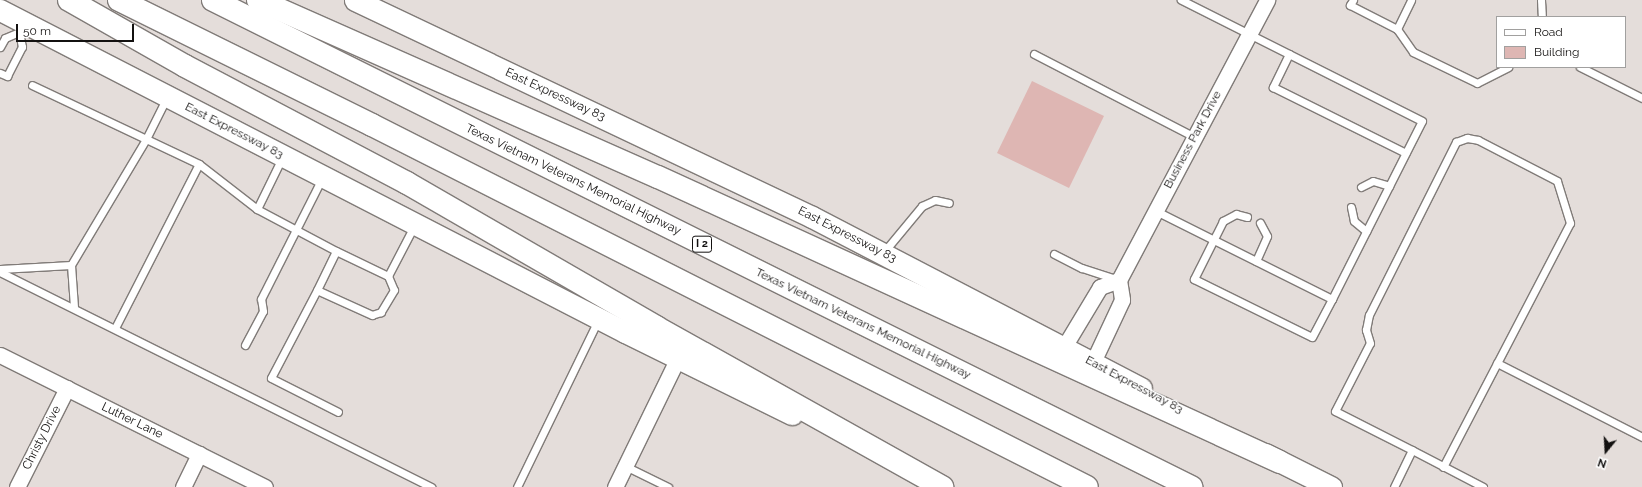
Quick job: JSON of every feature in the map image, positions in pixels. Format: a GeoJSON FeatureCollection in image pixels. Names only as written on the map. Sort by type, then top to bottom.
{"type":"FeatureCollection","features":[{"type":"Feature","properties":{"kind":"highway"},"geometry":{"type":"LineString","coordinates":[[69,0],[185,66],[407,183],[656,327],[942,487]]}},
{"type":"Feature","properties":{"kind":"highway"},"geometry":{"type":"LineString","coordinates":[[119,0],[372,125],[1086,487]]}},
{"type":"Feature","properties":{"kind":"highway","name":"Texas Vietnam Veterans Memorial Highway"},"geometry":{"type":"LineString","coordinates":[[213,0],[1190,487]]}},
{"type":"Feature","properties":{"kind":"highway"},"geometry":{"type":"LineString","coordinates":[[258,0],[651,174],[1280,462]]}},
{"type":"Feature","properties":{"kind":"main road","name":"East Expressway 83"},"geometry":{"type":"LineString","coordinates":[[355,0],[883,254],[1093,362],[1280,462],[1331,487]]}},
{"type":"Feature","properties":{"kind":"main road","name":"East Expressway 83"},"geometry":{"type":"LineString","coordinates":[[0,10],[21,27],[167,96],[598,318],[942,487]]}},
{"type":"Feature","properties":{"kind":"street","name":"Business Park Drive"},"geometry":{"type":"LineString","coordinates":[[1119,280],[1267,0]]}},
{"type":"Feature","properties":{"kind":"street"},"geometry":{"type":"LineString","coordinates":[[1064,347],[1100,287],[1119,280],[1122,300],[1093,362]]}},
{"type":"Feature","properties":{"kind":"street","name":"Luther Lane"},"geometry":{"type":"LineString","coordinates":[[0,355],[265,487]]}},
{"type":"Feature","properties":{"kind":"street"},"geometry":{"type":"LineString","coordinates":[[615,487],[678,358]]}},
{"type":"Feature","properties":{"kind":"street","name":"Christy Drive"},"geometry":{"type":"LineString","coordinates":[[17,487],[67,388]]}},
{"type":"Feature","properties":{"kind":"street"},"geometry":{"type":"LineString","coordinates":[[183,487],[199,454]]}},
{"type":"Feature","properties":{"kind":"lane"},"geometry":{"type":"LineString","coordinates":[[1181,0],[1422,121],[1312,337],[1194,279],[1213,240],[1228,216],[1236,214],[1247,217]]}},
{"type":"Feature","properties":{"kind":"lane"},"geometry":{"type":"LineString","coordinates":[[1353,0],[1350,5],[1397,29],[1413,52],[1477,83],[1506,68]]}},
{"type":"Feature","properties":{"kind":"lane"},"geometry":{"type":"LineString","coordinates":[[1397,29],[1411,0]]}},
{"type":"Feature","properties":{"kind":"lane"},"geometry":{"type":"LineString","coordinates":[[1541,0],[1542,16]]}},
{"type":"Feature","properties":{"kind":"lane"},"geometry":{"type":"LineString","coordinates":[[0,47],[4,38],[21,27],[22,46],[7,76],[0,73]]}},
{"type":"Feature","properties":{"kind":"lane"},"geometry":{"type":"LineString","coordinates":[[1034,54],[1195,136]]}},
{"type":"Feature","properties":{"kind":"lane"},"geometry":{"type":"LineString","coordinates":[[1289,54],[1273,87],[1406,153]]}},
{"type":"Feature","properties":{"kind":"lane"},"geometry":{"type":"LineString","coordinates":[[1582,68],[1642,98]]}},
{"type":"Feature","properties":{"kind":"lane"},"geometry":{"type":"LineString","coordinates":[[32,86],[199,164],[257,209],[336,251],[388,276],[394,290],[381,312],[372,315],[317,290]]}},
{"type":"Feature","properties":{"kind":"lane"},"geometry":{"type":"LineString","coordinates":[[74,307],[71,265],[146,139],[167,96]]}},
{"type":"Feature","properties":{"kind":"lane"},"geometry":{"type":"LineString","coordinates":[[1443,467],[1570,223],[1557,181],[1478,140],[1467,138],[1456,142],[1369,315],[1366,330],[1370,343],[1335,411],[1443,467],[1484,487]]}},
{"type":"Feature","properties":{"kind":"lane"},"geometry":{"type":"LineString","coordinates":[[257,209],[283,156]]}},
{"type":"Feature","properties":{"kind":"lane"},"geometry":{"type":"LineString","coordinates":[[115,328],[199,164]]}},
{"type":"Feature","properties":{"kind":"lane"},"geometry":{"type":"LineString","coordinates":[[245,345],[263,311],[261,299],[323,176]]}},
{"type":"Feature","properties":{"kind":"lane"},"geometry":{"type":"LineString","coordinates":[[1361,187],[1373,181],[1389,186]]}},
{"type":"Feature","properties":{"kind":"lane"},"geometry":{"type":"LineString","coordinates":[[883,254],[922,206],[935,200],[949,203]]}},
{"type":"Feature","properties":{"kind":"lane"},"geometry":{"type":"LineString","coordinates":[[1351,207],[1354,221],[1366,231]]}},
{"type":"Feature","properties":{"kind":"lane"},"geometry":{"type":"LineString","coordinates":[[1156,211],[1332,299]]}},
{"type":"Feature","properties":{"kind":"lane"},"geometry":{"type":"LineString","coordinates":[[1256,262],[1267,236],[1260,223]]}},
{"type":"Feature","properties":{"kind":"lane"},"geometry":{"type":"LineString","coordinates":[[388,276],[415,224]]}},
{"type":"Feature","properties":{"kind":"lane"},"geometry":{"type":"LineString","coordinates":[[336,251],[271,378],[338,412]]}},
{"type":"Feature","properties":{"kind":"lane"},"geometry":{"type":"LineString","coordinates":[[1054,254],[1082,268],[1119,280]]}},
{"type":"Feature","properties":{"kind":"lane"},"geometry":{"type":"LineString","coordinates":[[0,271],[71,265]]}},
{"type":"Feature","properties":{"kind":"lane"},"geometry":{"type":"LineString","coordinates":[[0,271],[431,487]]}},
{"type":"Feature","properties":{"kind":"lane"},"geometry":{"type":"LineString","coordinates":[[517,487],[598,318]]}},
{"type":"Feature","properties":{"kind":"lane"},"geometry":{"type":"LineString","coordinates":[[1497,363],[1642,437]]}},
{"type":"Feature","properties":{"kind":"lane"},"geometry":{"type":"LineString","coordinates":[[1394,487],[1412,450]]}},
{"type":"Feature","properties":{"kind":"lane"},"geometry":{"type":"LineString","coordinates":[[625,466],[668,487]]}},
{"type":"Feature","properties":{"kind":"building"},"geometry":{"type":"Polygon","coordinates":[[[1032,81],[1104,116],[1069,188],[997,153],[1032,81]]]}}]}
